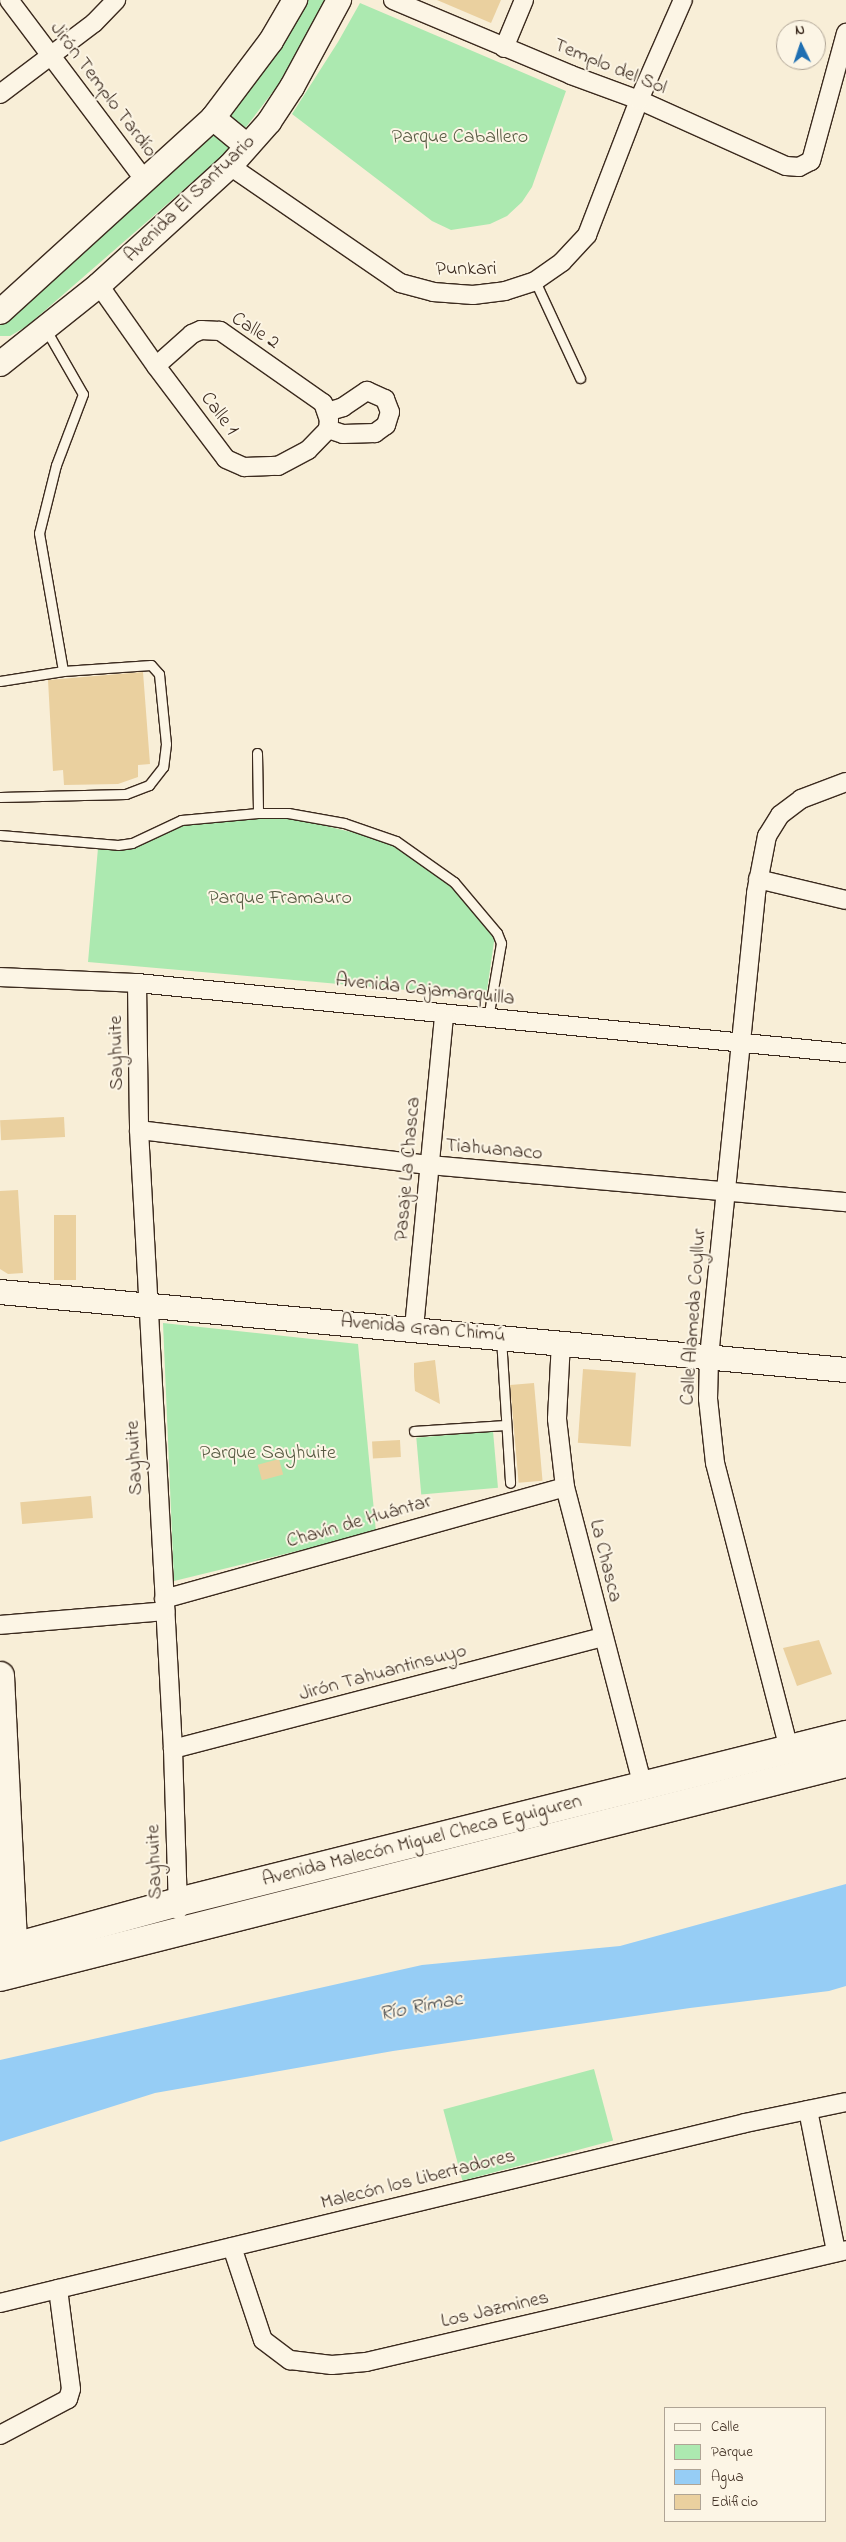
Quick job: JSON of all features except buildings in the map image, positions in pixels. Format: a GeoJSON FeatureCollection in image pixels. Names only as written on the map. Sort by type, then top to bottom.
{"type":"FeatureCollection","features":[{"type":"Feature","properties":{"kind":"main road"},"geometry":{"type":"LineString","coordinates":[[0,1676],[7,1962]]}},
{"type":"Feature","properties":{"kind":"main road","name":"Avenida Malecón Miguel Checa Eguiguren"},"geometry":{"type":"LineString","coordinates":[[7,1962],[178,1902],[846,1735]]}},
{"type":"Feature","properties":{"kind":"main road","name":"Avenida Malecón Miguel Checa Eguiguren"},"geometry":{"type":"LineString","coordinates":[[7,1962],[179,1930],[846,1763]]}},
{"type":"Feature","properties":{"kind":"street","name":"Jirón Templo Tardío"},"geometry":{"type":"LineString","coordinates":[[9,0],[146,182]]}},
{"type":"Feature","properties":{"kind":"street"},"geometry":{"type":"LineString","coordinates":[[0,94],[94,23],[116,0]]}},
{"type":"Feature","properties":{"kind":"street","name":"Avenida El Santuario"},"geometry":{"type":"LineString","coordinates":[[0,312],[146,182],[213,118],[271,41],[295,0]]}},
{"type":"Feature","properties":{"kind":"street","name":"Avenida El Santuario"},"geometry":{"type":"LineString","coordinates":[[0,364],[99,285],[230,166],[292,86],[339,0]]}},
{"type":"Feature","properties":{"kind":"street","name":"Templo del Sol"},"geometry":{"type":"LineString","coordinates":[[393,0],[504,48],[639,100],[786,166],[799,167],[811,161],[846,33]]}},
{"type":"Feature","properties":{"kind":"street"},"geometry":{"type":"LineString","coordinates":[[504,48],[524,0]]}},
{"type":"Feature","properties":{"kind":"street","name":"Punkari"},"geometry":{"type":"LineString","coordinates":[[230,166],[400,283],[433,292],[472,294],[505,291],[534,281],[562,262],[587,235],[639,100],[682,0]]}},
{"type":"Feature","properties":{"kind":"street"},"geometry":{"type":"LineString","coordinates":[[213,118],[247,146]]}},
{"type":"Feature","properties":{"kind":"street","name":"Calle 1"},"geometry":{"type":"LineString","coordinates":[[99,285],[156,366],[226,459],[244,468],[278,466],[308,450],[328,421]]}},
{"type":"Feature","properties":{"kind":"street","name":"Calle 2"},"geometry":{"type":"LineString","coordinates":[[156,366],[192,334],[210,329],[220,331],[323,402],[328,421]]}},
{"type":"Feature","properties":{"kind":"street","name":"Calle Alameda Coyllur"},"geometry":{"type":"LineString","coordinates":[[788,1749],[715,1463],[708,1399],[709,1357],[758,879],[767,836],[780,815],[801,799],[846,782]]}},
{"type":"Feature","properties":{"kind":"street"},"geometry":{"type":"LineString","coordinates":[[758,879],[846,900]]}},
{"type":"Feature","properties":{"kind":"street","name":"Avenida Cajamarquilla"},"geometry":{"type":"LineString","coordinates":[[0,977],[137,983],[846,1053]]}},
{"type":"Feature","properties":{"kind":"street","name":"Sayhuite"},"geometry":{"type":"LineString","coordinates":[[137,983],[139,1130],[147,1305],[173,1749],[179,1930]]}},
{"type":"Feature","properties":{"kind":"street","name":"Pasaje La Chasca"},"geometry":{"type":"LineString","coordinates":[[414,1328],[444,1014]]}},
{"type":"Feature","properties":{"kind":"street","name":"Tiahuanaco"},"geometry":{"type":"LineString","coordinates":[[139,1130],[430,1165],[846,1202]]}},
{"type":"Feature","properties":{"kind":"street","name":"Avenida Gran Chimú"},"geometry":{"type":"LineString","coordinates":[[0,1292],[501,1336],[846,1370]]}},
{"type":"Feature","properties":{"kind":"street","name":"La Chasca"},"geometry":{"type":"LineString","coordinates":[[560,1342],[558,1419],[565,1487],[643,1786]]}},
{"type":"Feature","properties":{"kind":"street","name":"Chavín de Huántar"},"geometry":{"type":"LineString","coordinates":[[0,1625],[164,1605],[565,1487]]}},
{"type":"Feature","properties":{"kind":"street","name":"Jirón Tahuantinsuyo"},"geometry":{"type":"LineString","coordinates":[[173,1749],[603,1638]]}},
{"type":"Feature","properties":{"kind":"street","name":"Malecón los Libertadores"},"geometry":{"type":"LineString","coordinates":[[0,2303],[846,2102]]}},
{"type":"Feature","properties":{"kind":"street"},"geometry":{"type":"LineString","coordinates":[[808,2110],[841,2251]]}},
{"type":"Feature","properties":{"kind":"street","name":"Los Jazmines"},"geometry":{"type":"LineString","coordinates":[[232,2247],[263,2340],[290,2360],[332,2365],[366,2362],[841,2251]]}},
{"type":"Feature","properties":{"kind":"street"},"geometry":{"type":"LineString","coordinates":[[0,2435],[68,2399],[71,2389],[58,2289]]}},
{"type":"Feature","properties":{"kind":"lane"},"geometry":{"type":"LineString","coordinates":[[534,281],[580,378]]}},
{"type":"Feature","properties":{"kind":"lane"},"geometry":{"type":"LineString","coordinates":[[45,328],[83,394],[56,465],[40,533],[63,671]]}},
{"type":"Feature","properties":{"kind":"lane"},"geometry":{"type":"LineString","coordinates":[[0,681],[63,671],[151,664],[160,674],[166,744],[163,767],[149,785],[126,794],[0,797]]}},
{"type":"Feature","properties":{"kind":"lane"},"geometry":{"type":"LineString","coordinates":[[257,753],[258,813]]}},
{"type":"Feature","properties":{"kind":"lane"},"geometry":{"type":"LineString","coordinates":[[0,835],[118,845],[132,843],[181,820],[258,813],[288,813],[344,823],[396,841],[454,882],[497,933],[500,942],[488,1018]]}},
{"type":"Feature","properties":{"kind":"lane"},"geometry":{"type":"LineString","coordinates":[[501,1336],[510,1483]]}},
{"type":"Feature","properties":{"kind":"lane"},"geometry":{"type":"LineString","coordinates":[[414,1431],[505,1425]]}},
{"type":"Feature","properties":{"kind":"green space"},"geometry":{"type":"Polygon","coordinates":[[[305,0],[330,0],[304,51],[227,152],[27,326],[10,336],[0,336],[0,316],[149,193],[210,133],[305,0]]]}},
{"type":"Feature","properties":{"kind":"green space","name":"Parque Caballero"},"geometry":{"type":"Polygon","coordinates":[[[360,3],[566,91],[532,187],[522,202],[507,216],[490,224],[451,230],[432,221],[292,114],[338,42],[360,3]]]}},
{"type":"Feature","properties":{"kind":"green space","name":"Parque Framauro"},"geometry":{"type":"Polygon","coordinates":[[[247,816],[284,816],[372,837],[401,848],[450,882],[495,935],[486,997],[88,962],[98,848],[113,848],[187,820],[247,816]]]}},
{"type":"Feature","properties":{"kind":"green space","name":"Parque Sayhuite"},"geometry":{"type":"Polygon","coordinates":[[[163,1323],[358,1344],[376,1532],[174,1581],[163,1323]]]}},
{"type":"Feature","properties":{"kind":"green space"},"geometry":{"type":"Polygon","coordinates":[[[493,1431],[498,1488],[421,1494],[416,1438],[493,1431]]]}},
{"type":"Feature","properties":{"kind":"green space"},"geometry":{"type":"Polygon","coordinates":[[[594,2069],[613,2140],[462,2181],[443,2109],[594,2069]]]}},
{"type":"Feature","properties":{"kind":"water","name":"Río Rímac"},"geometry":{"type":"Polygon","coordinates":[[[846,1884],[846,1986],[829,1991],[690,2008],[393,2051],[155,2093],[0,2142],[0,2060],[422,1965],[620,1946],[846,1884]]]}}]}
